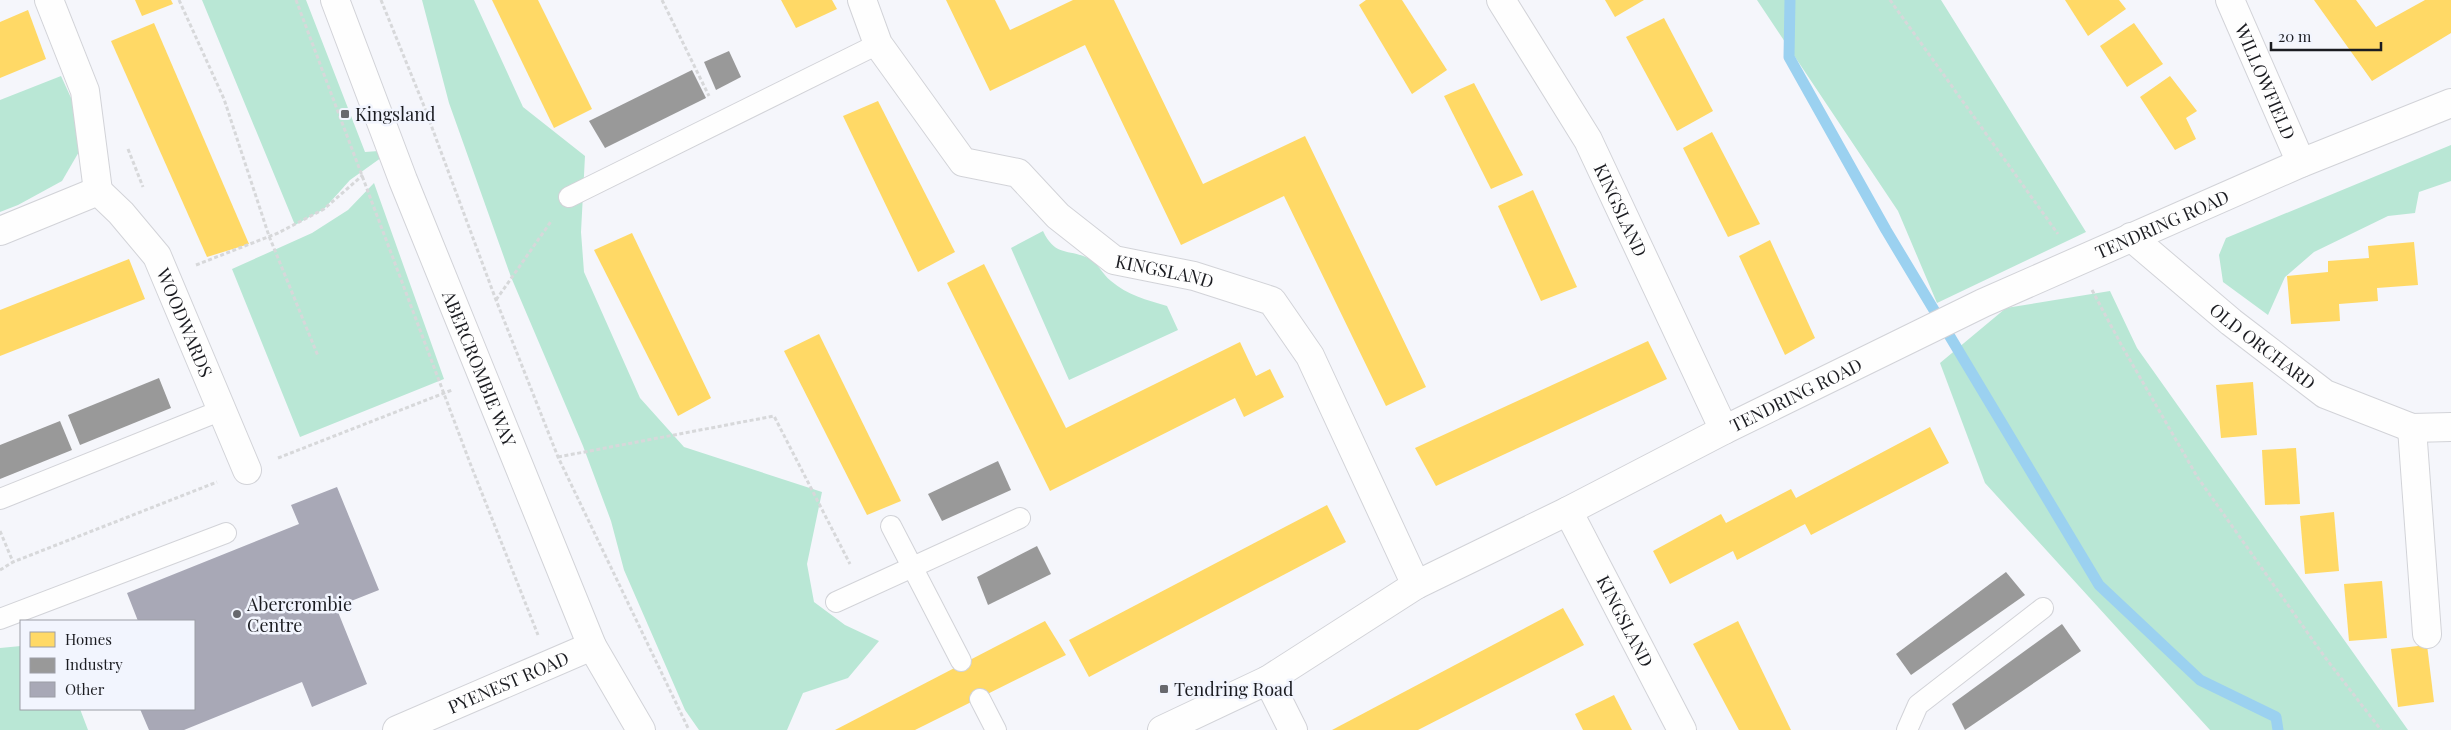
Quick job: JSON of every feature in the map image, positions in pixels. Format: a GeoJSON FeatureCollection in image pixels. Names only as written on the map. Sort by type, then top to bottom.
{"type":"FeatureCollection","features":[{"type":"Feature","properties":{"kind":"street"},"geometry":{"type":"LineString","coordinates":[[0,230],[98,191],[86,92],[49,0]]}},
{"type":"Feature","properties":{"kind":"street","name":"ABERCROMBIE WAY"},"geometry":{"type":"LineString","coordinates":[[335,0],[403,180],[592,646],[641,730]]}},
{"type":"Feature","properties":{"kind":"street","name":"KINGSLAND"},"geometry":{"type":"LineString","coordinates":[[862,0],[878,44],[963,162],[1018,173],[1058,216],[1114,260],[1194,276],[1272,301],[1310,356],[1416,585]]}},
{"type":"Feature","properties":{"kind":"street","name":"KINGSLAND"},"geometry":{"type":"LineString","coordinates":[[1501,0],[1588,140],[1724,430]]}},
{"type":"Feature","properties":{"kind":"street","name":"WILLOWFIELD"},"geometry":{"type":"LineString","coordinates":[[2230,0],[2301,163]]}},
{"type":"Feature","properties":{"kind":"street","name":"TENDRING ROAD"},"geometry":{"type":"LineString","coordinates":[[1162,730],[1268,680],[1416,585],[1568,512],[1724,430],[1983,303],[2301,163],[2451,103]]}},
{"type":"Feature","properties":{"kind":"street","name":"WOODWARDS"},"geometry":{"type":"LineString","coordinates":[[98,191],[121,213],[157,256],[247,470]]}},
{"type":"Feature","properties":{"kind":"street","name":"OLD ORCHARD"},"geometry":{"type":"LineString","coordinates":[[2131,237],[2231,322],[2324,394],[2412,428],[2451,427]]}},
{"type":"Feature","properties":{"kind":"street"},"geometry":{"type":"LineString","coordinates":[[2412,428],[2427,634]]}},
{"type":"Feature","properties":{"kind":"street","name":"KINGSLAND"},"geometry":{"type":"LineString","coordinates":[[1568,512],[1682,730]]}},
{"type":"Feature","properties":{"kind":"street","name":"PYENEST ROAD"},"geometry":{"type":"LineString","coordinates":[[397,730],[592,646]]}},
{"type":"Feature","properties":{"kind":"street"},"geometry":{"type":"LineString","coordinates":[[1268,680],[1293,730]]}},
{"type":"Feature","properties":{"kind":"lane"},"geometry":{"type":"LineString","coordinates":[[569,197],[878,44]]}},
{"type":"Feature","properties":{"kind":"lane"},"geometry":{"type":"LineString","coordinates":[[0,499],[222,410]]}},
{"type":"Feature","properties":{"kind":"lane"},"geometry":{"type":"LineString","coordinates":[[836,602],[1020,518]]}},
{"type":"Feature","properties":{"kind":"lane"},"geometry":{"type":"LineString","coordinates":[[890,526],[961,661]]}},
{"type":"Feature","properties":{"kind":"lane"},"geometry":{"type":"LineString","coordinates":[[0,619],[226,533]]}},
{"type":"Feature","properties":{"kind":"lane"},"geometry":{"type":"LineString","coordinates":[[1907,730],[1918,705],[2043,608]]}},
{"type":"Feature","properties":{"kind":"lane"},"geometry":{"type":"LineString","coordinates":[[980,699],[996,730]]}},
{"type":"Feature","properties":{"kind":"path"},"geometry":{"type":"LineString","coordinates":[[179,0],[224,99],[270,236],[318,356]]}},
{"type":"Feature","properties":{"kind":"path"},"geometry":{"type":"LineString","coordinates":[[296,0],[470,463],[549,664]]}},
{"type":"Feature","properties":{"kind":"path"},"geometry":{"type":"LineString","coordinates":[[381,0],[424,106],[496,300],[558,457],[689,730]]}},
{"type":"Feature","properties":{"kind":"path"},"geometry":{"type":"LineString","coordinates":[[662,0],[722,121]]}},
{"type":"Feature","properties":{"kind":"path"},"geometry":{"type":"LineString","coordinates":[[1890,0],[2078,262],[2122,348],[2198,478],[2324,656],[2381,730]]}},
{"type":"Feature","properties":{"kind":"path"},"geometry":{"type":"LineString","coordinates":[[165,276],[270,236],[324,209],[363,175]]}},
{"type":"Feature","properties":{"kind":"path"},"geometry":{"type":"LineString","coordinates":[[496,300],[569,197]]}},
{"type":"Feature","properties":{"kind":"path"},"geometry":{"type":"LineString","coordinates":[[558,457],[774,416],[863,589]]}},
{"type":"Feature","properties":{"kind":"path"},"geometry":{"type":"LineString","coordinates":[[0,531],[13,562]]}},
{"type":"Feature","properties":{"kind":"green space"},"geometry":{"type":"Polygon","coordinates":[[[202,0],[306,0],[365,152],[392,150],[350,180],[324,209],[295,225],[202,0]]]}},
{"type":"Feature","properties":{"kind":"green space"},"geometry":{"type":"Polygon","coordinates":[[[422,0],[474,0],[523,107],[585,156],[581,232],[584,272],[640,398],[684,447],[822,492],[807,564],[814,602],[845,625],[879,641],[848,678],[803,693],[787,730],[699,730],[685,710],[624,570],[611,521],[583,446],[511,277],[449,103],[422,0]]]}},
{"type":"Feature","properties":{"kind":"green space"},"geometry":{"type":"Polygon","coordinates":[[[1757,0],[1941,0],[2086,232],[1937,303],[1898,211],[1757,0]]]}},
{"type":"Feature","properties":{"kind":"green space"},"geometry":{"type":"Polygon","coordinates":[[[61,76],[72,100],[78,125],[80,150],[62,181],[18,205],[0,212],[0,100],[61,76]]]}},
{"type":"Feature","properties":{"kind":"green space"},"geometry":{"type":"Polygon","coordinates":[[[2451,145],[2451,181],[2419,192],[2415,213],[2388,216],[2314,252],[2285,277],[2268,315],[2223,282],[2219,255],[2226,238],[2451,145]]]}},
{"type":"Feature","properties":{"kind":"green space"},"geometry":{"type":"Polygon","coordinates":[[[374,183],[444,379],[300,437],[232,269],[312,233],[348,210],[374,183]]]}},
{"type":"Feature","properties":{"kind":"green space"},"geometry":{"type":"Polygon","coordinates":[[[1043,231],[1047,239],[1057,248],[1090,259],[1117,286],[1167,306],[1178,330],[1069,380],[1011,248],[1043,231]]]}},
{"type":"Feature","properties":{"kind":"green space"},"geometry":{"type":"Polygon","coordinates":[[[2110,291],[2137,348],[2408,730],[2210,730],[1985,483],[1940,363],[2006,308],[2110,291]]]}},
{"type":"Feature","properties":{"kind":"green space"},"geometry":{"type":"Polygon","coordinates":[[[20,646],[20,710],[80,710],[88,730],[0,730],[0,648],[20,646]]]}},
{"type":"Feature","properties":{"kind":"building: Homes"},"geometry":{"type":"Polygon","coordinates":[[[135,0],[171,0],[173,4],[142,16],[135,0]]]}},
{"type":"Feature","properties":{"kind":"building: Homes"},"geometry":{"type":"Polygon","coordinates":[[[492,0],[538,0],[592,109],[554,128],[492,0]]]}},
{"type":"Feature","properties":{"kind":"building: Homes"},"geometry":{"type":"Polygon","coordinates":[[[781,0],[832,0],[837,9],[796,28],[781,0]]]}},
{"type":"Feature","properties":{"kind":"building: Homes"},"geometry":{"type":"Polygon","coordinates":[[[946,0],[995,0],[1010,30],[1073,0],[1114,0],[1203,184],[1305,136],[1426,387],[1386,406],[1284,196],[1181,245],[1085,45],[990,91],[946,0]]]}},
{"type":"Feature","properties":{"kind":"building: Homes"},"geometry":{"type":"Polygon","coordinates":[[[1366,0],[1402,0],[1447,70],[1412,94],[1359,5],[1366,0]]]}},
{"type":"Feature","properties":{"kind":"building: Homes"},"geometry":{"type":"Polygon","coordinates":[[[1605,0],[1644,0],[1615,17],[1605,0]]]}},
{"type":"Feature","properties":{"kind":"building: Homes"},"geometry":{"type":"Polygon","coordinates":[[[2065,0],[2119,0],[2126,9],[2088,36],[2065,0]]]}},
{"type":"Feature","properties":{"kind":"building: Homes"},"geometry":{"type":"Polygon","coordinates":[[[2314,0],[2356,0],[2376,27],[2425,0],[2451,0],[2451,33],[2372,81],[2314,0]]]}},
{"type":"Feature","properties":{"kind":"building: Homes"},"geometry":{"type":"Polygon","coordinates":[[[28,10],[46,59],[0,78],[0,22],[28,10]]]}},
{"type":"Feature","properties":{"kind":"building: Homes"},"geometry":{"type":"Polygon","coordinates":[[[1664,18],[1713,111],[1677,131],[1626,37],[1664,18]]]}},
{"type":"Feature","properties":{"kind":"building: Homes"},"geometry":{"type":"Polygon","coordinates":[[[154,23],[249,244],[207,257],[111,41],[154,23]]]}},
{"type":"Feature","properties":{"kind":"building: Homes"},"geometry":{"type":"Polygon","coordinates":[[[2134,23],[2163,64],[2127,87],[2100,46],[2134,23]]]}},
{"type":"Feature","properties":{"kind":"building: Homes"},"geometry":{"type":"Polygon","coordinates":[[[2170,76],[2197,111],[2186,118],[2196,139],[2175,150],[2140,97],[2170,76]]]}},
{"type":"Feature","properties":{"kind":"building: Homes"},"geometry":{"type":"Polygon","coordinates":[[[1474,83],[1523,175],[1491,189],[1444,96],[1474,83]]]}},
{"type":"Feature","properties":{"kind":"building: Homes"},"geometry":{"type":"Polygon","coordinates":[[[878,101],[955,252],[918,272],[843,116],[878,101]]]}},
{"type":"Feature","properties":{"kind":"building: Homes"},"geometry":{"type":"Polygon","coordinates":[[[1712,132],[1760,224],[1728,237],[1683,148],[1712,132]]]}},
{"type":"Feature","properties":{"kind":"building: Homes"},"geometry":{"type":"Polygon","coordinates":[[[1533,190],[1577,287],[1541,301],[1498,206],[1533,190]]]}},
{"type":"Feature","properties":{"kind":"building: Homes"},"geometry":{"type":"Polygon","coordinates":[[[632,233],[711,398],[678,416],[594,250],[632,233]]]}},
{"type":"Feature","properties":{"kind":"building: Homes"},"geometry":{"type":"Polygon","coordinates":[[[1770,240],[1815,338],[1785,355],[1739,256],[1770,240]]]}},
{"type":"Feature","properties":{"kind":"building: Homes"},"geometry":{"type":"Polygon","coordinates":[[[2414,242],[2418,285],[2377,288],[2378,301],[2339,304],[2340,321],[2291,324],[2287,276],[2328,272],[2328,261],[2369,258],[2368,246],[2414,242]]]}},
{"type":"Feature","properties":{"kind":"building: Homes"},"geometry":{"type":"Polygon","coordinates":[[[129,259],[145,299],[0,356],[0,310],[129,259]]]}},
{"type":"Feature","properties":{"kind":"building: Homes"},"geometry":{"type":"Polygon","coordinates":[[[984,264],[1066,428],[1240,342],[1256,376],[1270,369],[1284,397],[1244,417],[1235,398],[1050,491],[947,283],[984,264]]]}},
{"type":"Feature","properties":{"kind":"building: Homes"},"geometry":{"type":"Polygon","coordinates":[[[819,334],[901,501],[867,515],[784,351],[819,334]]]}},
{"type":"Feature","properties":{"kind":"building: Homes"},"geometry":{"type":"Polygon","coordinates":[[[1648,341],[1667,379],[1436,486],[1415,448],[1648,341]]]}},
{"type":"Feature","properties":{"kind":"building: Homes"},"geometry":{"type":"Polygon","coordinates":[[[2253,382],[2257,435],[2221,438],[2216,385],[2253,382]]]}},
{"type":"Feature","properties":{"kind":"building: Homes"},"geometry":{"type":"Polygon","coordinates":[[[1930,427],[1949,463],[1811,535],[1805,524],[1737,560],[1733,551],[1670,584],[1653,551],[1721,514],[1726,523],[1791,489],[1796,498],[1930,427]]]}},
{"type":"Feature","properties":{"kind":"building: Homes"},"geometry":{"type":"Polygon","coordinates":[[[2296,448],[2300,504],[2265,505],[2262,450],[2296,448]]]}},
{"type":"Feature","properties":{"kind":"building: Homes"},"geometry":{"type":"Polygon","coordinates":[[[1327,505],[1346,542],[1089,677],[1069,640],[1327,505]]]}},
{"type":"Feature","properties":{"kind":"building: Homes"},"geometry":{"type":"Polygon","coordinates":[[[2334,512],[2339,571],[2305,574],[2300,516],[2334,512]]]}},
{"type":"Feature","properties":{"kind":"building: Homes"},"geometry":{"type":"Polygon","coordinates":[[[2382,581],[2387,638],[2349,641],[2344,584],[2382,581]]]}},
{"type":"Feature","properties":{"kind":"building: Homes"},"geometry":{"type":"Polygon","coordinates":[[[1563,608],[1584,645],[1418,730],[1332,730],[1563,608]]]}},
{"type":"Feature","properties":{"kind":"building: Homes"},"geometry":{"type":"Polygon","coordinates":[[[1045,621],[1066,655],[915,730],[835,730],[1045,621]]]}},
{"type":"Feature","properties":{"kind":"building: Homes"},"geometry":{"type":"Polygon","coordinates":[[[1738,621],[1791,730],[1739,730],[1693,644],[1738,621]]]}},
{"type":"Feature","properties":{"kind":"building: Homes"},"geometry":{"type":"Polygon","coordinates":[[[2427,645],[2434,702],[2398,707],[2391,649],[2427,645]]]}},
{"type":"Feature","properties":{"kind":"building: Homes"},"geometry":{"type":"Polygon","coordinates":[[[1614,695],[1632,730],[1583,730],[1575,714],[1614,695]]]}},
{"type":"Feature","properties":{"kind":"building: Industry"},"geometry":{"type":"Polygon","coordinates":[[[729,51],[741,77],[716,90],[704,62],[729,51]]]}},
{"type":"Feature","properties":{"kind":"building: Industry"},"geometry":{"type":"Polygon","coordinates":[[[692,70],[706,98],[605,148],[589,121],[692,70]]]}},
{"type":"Feature","properties":{"kind":"building: Industry"},"geometry":{"type":"Polygon","coordinates":[[[159,378],[171,408],[80,445],[68,415],[159,378]]]}},
{"type":"Feature","properties":{"kind":"building: Industry"},"geometry":{"type":"Polygon","coordinates":[[[60,421],[72,450],[0,479],[0,445],[60,421]]]}},
{"type":"Feature","properties":{"kind":"building: Industry"},"geometry":{"type":"Polygon","coordinates":[[[998,461],[1011,490],[942,521],[928,494],[998,461]]]}},
{"type":"Feature","properties":{"kind":"building: Industry"},"geometry":{"type":"Polygon","coordinates":[[[1037,546],[1051,574],[988,605],[977,577],[1037,546]]]}},
{"type":"Feature","properties":{"kind":"building: Industry"},"geometry":{"type":"Polygon","coordinates":[[[2006,572],[2025,595],[1911,675],[1896,654],[2006,572]]]}},
{"type":"Feature","properties":{"kind":"building: Industry"},"geometry":{"type":"Polygon","coordinates":[[[2062,624],[2081,651],[1965,730],[1952,704],[2062,624]]]}},
{"type":"Feature","properties":{"kind":"building: Other","name":"Abercrombie Centre"},"geometry":{"type":"Polygon","coordinates":[[[337,487],[379,590],[336,607],[367,684],[312,707],[302,682],[184,730],[149,730],[140,710],[195,710],[195,620],[138,620],[127,593],[299,524],[291,505],[337,487]]]}},
{"type":"Feature","properties":{"kind":"waterway"},"geometry":{"type":"LineString","coordinates":[[1790,0],[1789,57],[1886,230],[2099,585],[2200,680],[2276,717],[2278,730]]}},
{"type":"Feature","properties":{"kind":"place","name":"Kingsland"},"geometry":{"type":"Point","coordinates":[345,114]}},
{"type":"Feature","properties":{"kind":"place","name":"Abercrombie Centre"},"geometry":{"type":"Point","coordinates":[237,614]}},
{"type":"Feature","properties":{"kind":"place","name":"Tendring Road"},"geometry":{"type":"Point","coordinates":[1164,689]}}]}
